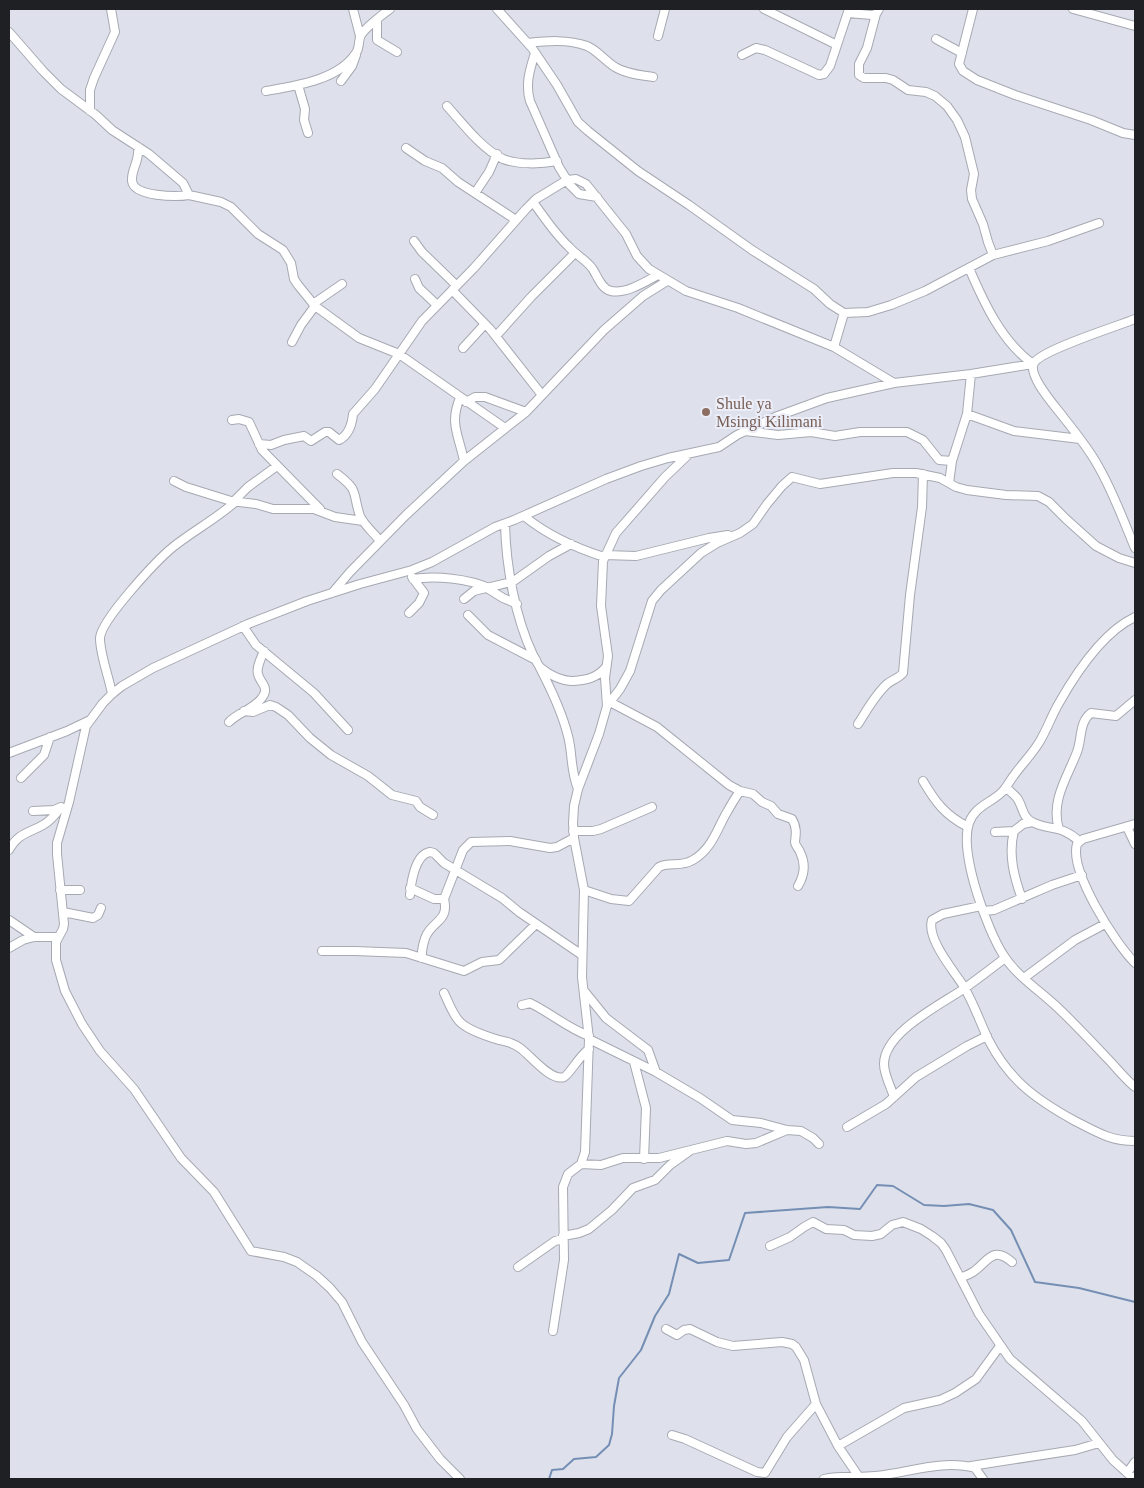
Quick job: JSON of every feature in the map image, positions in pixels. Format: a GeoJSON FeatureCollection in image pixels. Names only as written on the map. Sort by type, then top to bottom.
{"type":"FeatureCollection","features":[{"type":"Feature","properties":{"kind":"street"},"geometry":{"type":"LineString","coordinates":[[90,110],[90,90],[115,32],[111,9]]}},
{"type":"Feature","properties":{"kind":"street"},"geometry":{"type":"LineString","coordinates":[[341,80],[352,66],[360,36],[353,9]]}},
{"type":"Feature","properties":{"kind":"street"},"geometry":{"type":"LineString","coordinates":[[360,36],[390,9]]}},
{"type":"Feature","properties":{"kind":"street"},"geometry":{"type":"LineString","coordinates":[[498,9],[528,43],[557,85],[574,117],[588,131],[638,171],[752,250],[814,289],[830,304],[844,313],[868,312],[890,305],[925,291],[993,255],[1048,241],[1098,224]]}},
{"type":"Feature","properties":{"kind":"street"},"geometry":{"type":"LineString","coordinates":[[658,36],[665,9]]}},
{"type":"Feature","properties":{"kind":"street"},"geometry":{"type":"LineString","coordinates":[[764,9],[837,45]]}},
{"type":"Feature","properties":{"kind":"street"},"geometry":{"type":"LineString","coordinates":[[973,9],[959,64],[963,71],[977,80],[1016,95],[1135,136]]}},
{"type":"Feature","properties":{"kind":"street"},"geometry":{"type":"LineString","coordinates":[[1073,9],[1135,26]]}},
{"type":"Feature","properties":{"kind":"street"},"geometry":{"type":"LineString","coordinates":[[742,55],[756,48],[765,50],[819,75],[824,74],[830,66],[848,11],[872,15],[878,11]]}},
{"type":"Feature","properties":{"kind":"street"},"geometry":{"type":"LineString","coordinates":[[878,11],[867,48],[859,64],[858,75],[864,78],[886,78],[893,80],[908,90],[926,92],[935,96],[947,106],[957,120],[965,137],[974,174],[970,190],[972,199],[983,224],[993,255]]}},
{"type":"Feature","properties":{"kind":"street"},"geometry":{"type":"LineString","coordinates":[[377,20],[377,40],[397,52]]}},
{"type":"Feature","properties":{"kind":"street"},"geometry":{"type":"LineString","coordinates":[[9,32],[43,71],[61,88],[112,130],[138,147],[183,183],[189,195]]}},
{"type":"Feature","properties":{"kind":"street"},"geometry":{"type":"LineString","coordinates":[[936,39],[962,53]]}},
{"type":"Feature","properties":{"kind":"street"},"geometry":{"type":"LineString","coordinates":[[528,43],[552,41],[578,43],[589,47],[623,71],[653,77]]}},
{"type":"Feature","properties":{"kind":"street"},"geometry":{"type":"LineString","coordinates":[[266,91],[298,85],[328,75],[357,52]]}},
{"type":"Feature","properties":{"kind":"street"},"geometry":{"type":"LineString","coordinates":[[535,53],[529,72],[528,92],[557,162],[567,180],[579,194],[597,197]]}},
{"type":"Feature","properties":{"kind":"street"},"geometry":{"type":"LineString","coordinates":[[298,85],[308,133]]}},
{"type":"Feature","properties":{"kind":"street"},"geometry":{"type":"LineString","coordinates":[[447,106],[479,140],[502,158],[521,163],[557,162]]}},
{"type":"Feature","properties":{"kind":"street"},"geometry":{"type":"LineString","coordinates":[[138,147],[138,160],[132,176],[132,184],[135,188],[150,194],[168,196],[189,195],[221,202],[231,207],[258,234],[283,250],[291,263],[294,279],[314,305],[359,338],[399,354],[505,428]]}},
{"type":"Feature","properties":{"kind":"street"},"geometry":{"type":"LineString","coordinates":[[406,148],[419,158],[442,168],[458,182],[516,220]]}},
{"type":"Feature","properties":{"kind":"street"},"geometry":{"type":"LineString","coordinates":[[475,193],[489,172],[497,154]]}},
{"type":"Feature","properties":{"kind":"street"},"geometry":{"type":"LineString","coordinates":[[259,444],[271,446],[284,440],[304,436],[311,441],[325,432],[329,432],[341,440],[353,423],[353,414],[376,388],[422,321],[533,202],[567,180],[582,181],[597,197],[626,234],[637,256],[649,270],[686,291],[738,308],[834,347],[894,383]]}},
{"type":"Feature","properties":{"kind":"street"},"geometry":{"type":"LineString","coordinates":[[533,202],[558,235],[592,268],[602,285],[608,290],[630,288],[658,275]]}},
{"type":"Feature","properties":{"kind":"street"},"geometry":{"type":"LineString","coordinates":[[414,241],[496,336],[542,395]]}},
{"type":"Feature","properties":{"kind":"street"},"geometry":{"type":"LineString","coordinates":[[496,336],[575,252]]}},
{"type":"Feature","properties":{"kind":"street"},"geometry":{"type":"LineString","coordinates":[[970,268],[982,295],[1008,340],[1019,353],[1033,364],[1034,376],[1041,389],[1080,439],[1098,466],[1111,491],[1135,548]]}},
{"type":"Feature","properties":{"kind":"street"},"geometry":{"type":"LineString","coordinates":[[415,279],[419,288],[437,306]]}},
{"type":"Feature","properties":{"kind":"street"},"geometry":{"type":"LineString","coordinates":[[333,593],[380,541],[464,461],[526,412],[604,330],[643,296],[667,281]]}},
{"type":"Feature","properties":{"kind":"street"},"geometry":{"type":"LineString","coordinates":[[292,342],[314,305],[342,284]]}},
{"type":"Feature","properties":{"kind":"street"},"geometry":{"type":"LineString","coordinates":[[834,347],[844,313]]}},
{"type":"Feature","properties":{"kind":"street"},"geometry":{"type":"LineString","coordinates":[[460,1479],[440,1459],[417,1429],[404,1405],[362,1342],[342,1302],[317,1276],[297,1262],[284,1257],[251,1251],[214,1192],[181,1158],[134,1089],[100,1050],[82,1024],[65,990],[59,974],[55,948],[64,924],[56,854],[57,843],[69,802],[86,726],[112,694],[153,668],[243,626],[333,593],[432,562],[495,527],[606,479],[668,458],[719,447],[745,431],[775,417],[827,398],[894,383],[971,374],[1033,364],[1038,358],[1050,352],[1135,319]]}},
{"type":"Feature","properties":{"kind":"street"},"geometry":{"type":"LineString","coordinates":[[463,348],[485,324]]}},
{"type":"Feature","properties":{"kind":"street"},"geometry":{"type":"LineString","coordinates":[[949,483],[952,461],[967,414],[971,374]]}},
{"type":"Feature","properties":{"kind":"street"},"geometry":{"type":"LineString","coordinates":[[464,461],[454,425],[454,415],[463,400],[485,397],[526,412]]}},
{"type":"Feature","properties":{"kind":"street"},"geometry":{"type":"LineString","coordinates":[[967,414],[1014,431],[1080,439]]}},
{"type":"Feature","properties":{"kind":"street"},"geometry":{"type":"LineString","coordinates":[[232,420],[239,419],[249,422],[262,450],[321,511]]}},
{"type":"Feature","properties":{"kind":"street"},"geometry":{"type":"LineString","coordinates":[[745,431],[778,435],[811,432],[835,436],[860,432],[907,432],[923,440],[939,460],[952,461]]}},
{"type":"Feature","properties":{"kind":"street"},"geometry":{"type":"LineString","coordinates":[[608,704],[606,678],[608,665],[607,647],[601,606],[601,579],[605,556],[616,533],[665,477],[688,455]]}},
{"type":"Feature","properties":{"kind":"street"},"geometry":{"type":"LineString","coordinates":[[112,694],[101,651],[100,638],[102,628],[127,595],[171,549],[234,502],[248,486],[277,466]]}},
{"type":"Feature","properties":{"kind":"street"},"geometry":{"type":"LineString","coordinates":[[553,1331],[564,1260],[564,1182],[568,1174],[581,1164],[585,1152],[589,1038],[583,990],[584,890],[573,834],[574,806],[578,788],[608,704],[630,671],[652,601],[661,590],[701,553],[717,543],[740,533],[755,522],[766,504],[792,477],[820,484],[893,473],[923,474],[940,478],[956,487],[973,491],[1045,498],[1096,546],[1119,558],[1135,563]]}},
{"type":"Feature","properties":{"kind":"street"},"geometry":{"type":"LineString","coordinates":[[337,474],[355,492],[363,521],[380,541]]}},
{"type":"Feature","properties":{"kind":"street"},"geometry":{"type":"LineString","coordinates":[[858,724],[883,688],[903,673],[910,595],[922,500],[923,474]]}},
{"type":"Feature","properties":{"kind":"street"},"geometry":{"type":"LineString","coordinates":[[174,482],[234,502],[256,504],[273,509],[306,508],[336,517],[363,521]]}},
{"type":"Feature","properties":{"kind":"street"},"geometry":{"type":"LineString","coordinates":[[524,516],[542,530],[571,544],[605,556],[636,556],[709,538],[740,533]]}},
{"type":"Feature","properties":{"kind":"street"},"geometry":{"type":"LineString","coordinates":[[505,524],[511,582],[517,604],[530,648],[551,689],[562,717],[571,751],[572,769],[578,788]]}},
{"type":"Feature","properties":{"kind":"street"},"geometry":{"type":"LineString","coordinates":[[464,599],[474,591],[511,582],[549,556],[571,544]]}},
{"type":"Feature","properties":{"kind":"street"},"geometry":{"type":"LineString","coordinates":[[407,571],[424,593],[410,614]]}},
{"type":"Feature","properties":{"kind":"street"},"geometry":{"type":"LineString","coordinates":[[413,579],[464,580],[488,588],[503,598],[517,604]]}},
{"type":"Feature","properties":{"kind":"street"},"geometry":{"type":"LineString","coordinates":[[468,615],[488,635],[538,664],[559,679],[568,681],[592,679],[608,665]]}},
{"type":"Feature","properties":{"kind":"street"},"geometry":{"type":"LineString","coordinates":[[1135,617],[1112,631],[1095,652],[1067,689],[1038,745],[1006,787],[983,805],[973,816],[968,827],[969,856],[982,908],[1005,958],[1024,978],[1055,1005],[1124,1078],[1135,1087]]}},
{"type":"Feature","properties":{"kind":"street"},"geometry":{"type":"LineString","coordinates":[[243,626],[256,645],[314,693],[348,730]]}},
{"type":"Feature","properties":{"kind":"street"},"geometry":{"type":"LineString","coordinates":[[229,722],[237,714],[257,704],[265,692],[264,684],[259,677],[258,671],[264,651]]}},
{"type":"Feature","properties":{"kind":"street"},"geometry":{"type":"LineString","coordinates":[[1059,829],[1056,813],[1060,792],[1078,750],[1081,730],[1086,717],[1091,713],[1116,716],[1135,700]]}},
{"type":"Feature","properties":{"kind":"street"},"geometry":{"type":"LineString","coordinates":[[608,704],[657,727],[729,785],[740,792],[753,794],[762,802],[771,806],[778,814],[792,819],[797,834],[796,844],[802,856],[804,871],[798,886]]}},
{"type":"Feature","properties":{"kind":"street"},"geometry":{"type":"LineString","coordinates":[[244,711],[253,712],[270,705],[276,707],[288,715],[310,738],[336,758],[352,766],[392,795],[416,801],[433,816]]}},
{"type":"Feature","properties":{"kind":"street"},"geometry":{"type":"LineString","coordinates":[[9,753],[90,720]]}},
{"type":"Feature","properties":{"kind":"street"},"geometry":{"type":"LineString","coordinates":[[21,778],[44,754],[50,737]]}},
{"type":"Feature","properties":{"kind":"street"},"geometry":{"type":"LineString","coordinates":[[923,781],[942,809],[952,818],[968,827]]}},
{"type":"Feature","properties":{"kind":"street"},"geometry":{"type":"LineString","coordinates":[[1006,787],[1017,797],[1025,816],[1032,822],[1070,833],[1079,841]]}},
{"type":"Feature","properties":{"kind":"street"},"geometry":{"type":"LineString","coordinates":[[584,890],[611,899],[629,902],[659,867],[665,864],[676,866],[684,864],[694,860],[705,851],[740,792]]}},
{"type":"Feature","properties":{"kind":"street"},"geometry":{"type":"LineString","coordinates":[[9,850],[17,838],[25,832],[46,823],[60,808],[69,802]]}},
{"type":"Feature","properties":{"kind":"street"},"geometry":{"type":"LineString","coordinates":[[422,958],[422,950],[428,933],[443,918],[444,899],[463,850],[471,842],[510,841],[550,848],[557,847],[573,834],[601,829],[652,807]]}},
{"type":"Feature","properties":{"kind":"street"},"geometry":{"type":"LineString","coordinates":[[33,811],[60,808]]}},
{"type":"Feature","properties":{"kind":"street"},"geometry":{"type":"LineString","coordinates":[[1022,899],[1012,865],[1012,839],[1014,832],[1023,824],[1032,822]]}},
{"type":"Feature","properties":{"kind":"street"},"geometry":{"type":"LineString","coordinates":[[1135,824],[1088,837],[1079,841],[1076,845],[1082,875],[1105,924],[1135,963]]}},
{"type":"Feature","properties":{"kind":"street"},"geometry":{"type":"LineString","coordinates":[[1127,826],[1135,844]]}},
{"type":"Feature","properties":{"kind":"street"},"geometry":{"type":"LineString","coordinates":[[995,832],[1014,832]]}},
{"type":"Feature","properties":{"kind":"street"},"geometry":{"type":"LineString","coordinates":[[444,899],[434,899],[410,892],[412,877],[416,867],[426,852],[434,853],[455,869],[502,898],[582,955]]}},
{"type":"Feature","properties":{"kind":"street"},"geometry":{"type":"LineString","coordinates":[[1082,875],[1052,885],[994,910],[982,908],[943,914],[934,919],[931,924],[935,941],[965,988],[999,1058],[1028,1092],[1048,1106],[1109,1138],[1135,1141]]}},
{"type":"Feature","properties":{"kind":"street"},"geometry":{"type":"LineString","coordinates":[[60,890],[80,890]]}},
{"type":"Feature","properties":{"kind":"street"},"geometry":{"type":"LineString","coordinates":[[63,912],[93,918],[98,915],[101,908]]}},
{"type":"Feature","properties":{"kind":"street"},"geometry":{"type":"LineString","coordinates":[[9,920],[34,937]]}},
{"type":"Feature","properties":{"kind":"street"},"geometry":{"type":"LineString","coordinates":[[322,951],[406,953],[464,971],[482,962],[499,960],[536,924]]}},
{"type":"Feature","properties":{"kind":"street"},"geometry":{"type":"LineString","coordinates":[[1024,978],[1075,940],[1105,924]]}},
{"type":"Feature","properties":{"kind":"street"},"geometry":{"type":"LineString","coordinates":[[9,948],[23,940],[34,937],[58,938]]}},
{"type":"Feature","properties":{"kind":"street"},"geometry":{"type":"LineString","coordinates":[[894,1097],[884,1064],[885,1057],[891,1046],[910,1024],[965,988],[1005,958]]}},
{"type":"Feature","properties":{"kind":"street"},"geometry":{"type":"LineString","coordinates":[[583,990],[606,1018],[648,1050],[656,1072]]}},
{"type":"Feature","properties":{"kind":"street"},"geometry":{"type":"LineString","coordinates":[[444,993],[457,1019],[463,1024],[470,1029],[512,1043],[522,1049],[546,1072],[555,1076],[565,1076],[589,1049]]}},
{"type":"Feature","properties":{"kind":"street"},"geometry":{"type":"LineString","coordinates":[[522,1005],[530,1003],[554,1016],[566,1026],[656,1072],[700,1098],[732,1120],[761,1123],[787,1130],[801,1131],[819,1144]]}},
{"type":"Feature","properties":{"kind":"street"},"geometry":{"type":"LineString","coordinates":[[847,1127],[886,1104],[916,1077],[987,1036]]}},
{"type":"Feature","properties":{"kind":"street"},"geometry":{"type":"LineString","coordinates":[[634,1062],[646,1108],[644,1159]]}},
{"type":"Feature","properties":{"kind":"street"},"geometry":{"type":"LineString","coordinates":[[581,1164],[601,1165],[623,1158],[659,1158],[726,1141],[746,1144],[756,1143],[787,1130]]}},
{"type":"Feature","properties":{"kind":"street"},"geometry":{"type":"LineString","coordinates":[[518,1267],[563,1237],[589,1230],[633,1188],[655,1180],[670,1165],[694,1148]]}},
{"type":"Feature","properties":{"kind":"street"},"geometry":{"type":"LineString","coordinates":[[770,1246],[790,1237],[813,1222],[826,1229],[844,1230],[854,1235],[872,1236],[881,1234],[892,1225],[903,1222],[921,1229],[941,1243],[962,1277],[970,1297],[1010,1360],[1082,1421],[1113,1460],[1134,1479]]}},
{"type":"Feature","properties":{"kind":"street"},"geometry":{"type":"LineString","coordinates":[[962,1277],[974,1272],[989,1257],[1000,1255],[1012,1262]]}},
{"type":"Feature","properties":{"kind":"street"},"geometry":{"type":"LineString","coordinates":[[666,1329],[677,1335],[684,1330],[690,1329],[717,1342],[733,1346],[782,1342],[792,1344],[800,1352],[804,1360],[816,1404],[838,1446],[859,1477]]}},
{"type":"Feature","properties":{"kind":"street"},"geometry":{"type":"LineString","coordinates":[[838,1446],[904,1408],[940,1400],[955,1392],[976,1378],[1000,1346]]}},
{"type":"Feature","properties":{"kind":"street"},"geometry":{"type":"LineString","coordinates":[[672,1435],[686,1439],[757,1472],[765,1473],[787,1437],[816,1404]]}},
{"type":"Feature","properties":{"kind":"street"},"geometry":{"type":"LineString","coordinates":[[824,1479],[882,1476],[928,1467],[969,1466],[1076,1450],[1100,1443]]}},
{"type":"Feature","properties":{"kind":"street"},"geometry":{"type":"LineString","coordinates":[[1127,1474],[1135,1462]]}},
{"type":"Feature","properties":{"kind":"street"},"geometry":{"type":"LineString","coordinates":[[969,1466],[977,1470],[983,1479]]}},
{"type":"Feature","properties":{"kind":"waterway"},"geometry":{"type":"LineString","coordinates":[[549,1479],[552,1470],[563,1469],[574,1459],[596,1457],[609,1445],[619,1378],[641,1350],[655,1316],[669,1294],[679,1254],[698,1263],[729,1260],[745,1213],[828,1207],[860,1209],[877,1185],[893,1186],[924,1205],[969,1204],[993,1210],[1011,1230],[1035,1282],[1079,1288],[1135,1302]]}},
{"type":"Feature","properties":{"kind":"place","name":"Shule ya Msingi Kilimani"},"geometry":{"type":"Point","coordinates":[706,412]}}]}
